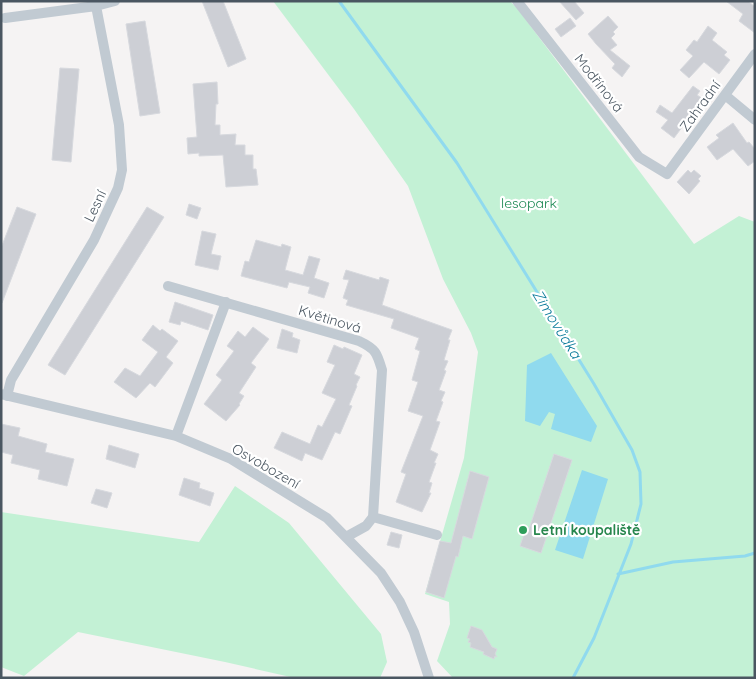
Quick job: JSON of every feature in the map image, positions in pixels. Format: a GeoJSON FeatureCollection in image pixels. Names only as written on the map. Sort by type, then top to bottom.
{"type":"FeatureCollection","features":[{"type":"Feature","properties":{"kind":"street"},"geometry":{"type":"LineString","coordinates":[[5,18],[96,6],[115,1]]}},
{"type":"Feature","properties":{"kind":"street","name":"Modřínová"},"geometry":{"type":"LineString","coordinates":[[517,1],[639,157],[667,174]]}},
{"type":"Feature","properties":{"kind":"street","name":"Lesní"},"geometry":{"type":"LineString","coordinates":[[4,395],[94,240],[118,188],[122,170],[119,125],[96,6]]}},
{"type":"Feature","properties":{"kind":"street","name":"Zahradní"},"geometry":{"type":"LineString","coordinates":[[667,174],[755,54]]}},
{"type":"Feature","properties":{"kind":"street"},"geometry":{"type":"LineString","coordinates":[[724,96],[755,120]]}},
{"type":"Feature","properties":{"kind":"street","name":"Květinová"},"geometry":{"type":"LineString","coordinates":[[168,286],[359,341],[372,347],[378,356],[382,370],[373,516]]}},
{"type":"Feature","properties":{"kind":"street"},"geometry":{"type":"LineString","coordinates":[[176,436],[226,302]]}},
{"type":"Feature","properties":{"kind":"street","name":"Osvobození"},"geometry":{"type":"LineString","coordinates":[[4,395],[176,436],[231,459],[327,518],[381,574],[400,602],[414,632],[429,678]]}},
{"type":"Feature","properties":{"kind":"street"},"geometry":{"type":"LineString","coordinates":[[346,537],[366,526],[373,516],[437,535]]}},
{"type":"Feature","properties":{"kind":"green space","name":"lesopark"},"geometry":{"type":"Polygon","coordinates":[[[273,1],[510,1],[694,244],[739,216],[755,222],[755,678],[453,678],[437,661],[450,624],[449,602],[425,594],[464,458],[478,352],[471,333],[443,279],[408,186],[354,109],[273,1]]]}},
{"type":"Feature","properties":{"kind":"green space"},"geometry":{"type":"Polygon","coordinates":[[[235,486],[289,523],[381,634],[387,662],[380,678],[295,678],[78,632],[24,676],[1,667],[1,512],[199,542],[235,486]]]}},
{"type":"Feature","properties":{"kind":"water"},"geometry":{"type":"Polygon","coordinates":[[[551,353],[597,426],[591,442],[551,429],[555,414],[549,412],[540,426],[525,421],[527,365],[551,353]]]}},
{"type":"Feature","properties":{"kind":"water"},"geometry":{"type":"Polygon","coordinates":[[[582,470],[608,479],[583,559],[555,550],[582,470]]]}},
{"type":"Feature","properties":{"kind":"building"},"geometry":{"type":"Polygon","coordinates":[[[202,1],[223,1],[246,59],[228,67],[202,1]]]}},
{"type":"Feature","properties":{"kind":"building"},"geometry":{"type":"Polygon","coordinates":[[[559,1],[574,1],[584,13],[576,20],[559,1]]]}},
{"type":"Feature","properties":{"kind":"building"},"geometry":{"type":"Polygon","coordinates":[[[726,1],[748,1],[755,7],[755,33],[739,21],[743,14],[726,1]]]}},
{"type":"Feature","properties":{"kind":"building"},"geometry":{"type":"Polygon","coordinates":[[[608,16],[618,27],[613,32],[615,34],[611,38],[617,45],[610,50],[630,66],[622,77],[612,68],[615,64],[588,34],[608,16]]]}},
{"type":"Feature","properties":{"kind":"building"},"geometry":{"type":"Polygon","coordinates":[[[570,18],[576,26],[561,37],[555,29],[570,18]]]}},
{"type":"Feature","properties":{"kind":"building"},"geometry":{"type":"Polygon","coordinates":[[[145,21],[160,113],[140,116],[126,24],[145,21]]]}},
{"type":"Feature","properties":{"kind":"building"},"geometry":{"type":"Polygon","coordinates":[[[708,26],[717,33],[712,40],[727,52],[724,55],[730,60],[719,74],[704,62],[689,78],[680,70],[693,56],[686,50],[694,40],[697,42],[708,26]]]}},
{"type":"Feature","properties":{"kind":"building"},"geometry":{"type":"Polygon","coordinates":[[[60,68],[79,69],[71,162],[52,160],[60,68]]]}},
{"type":"Feature","properties":{"kind":"building"},"geometry":{"type":"Polygon","coordinates":[[[217,82],[218,104],[216,104],[215,125],[220,125],[220,135],[236,134],[235,145],[245,145],[245,155],[253,155],[253,169],[256,169],[258,185],[226,187],[223,155],[199,156],[199,153],[188,154],[187,138],[197,137],[193,84],[217,82]]]}},
{"type":"Feature","properties":{"kind":"building"},"geometry":{"type":"Polygon","coordinates":[[[693,86],[700,91],[697,95],[703,99],[674,138],[661,128],[668,120],[656,112],[660,105],[672,113],[693,86]]]}},
{"type":"Feature","properties":{"kind":"building"},"geometry":{"type":"Polygon","coordinates":[[[733,123],[747,143],[749,142],[755,149],[755,161],[748,166],[733,149],[717,160],[707,147],[719,138],[716,135],[733,123]]]}},
{"type":"Feature","properties":{"kind":"building"},"geometry":{"type":"Polygon","coordinates":[[[688,170],[691,173],[694,170],[701,176],[698,179],[700,181],[689,194],[677,182],[688,170]]]}},
{"type":"Feature","properties":{"kind":"building"},"geometry":{"type":"Polygon","coordinates":[[[189,204],[201,208],[197,219],[186,215],[189,204]]]}},
{"type":"Feature","properties":{"kind":"building"},"geometry":{"type":"Polygon","coordinates":[[[17,207],[36,214],[2,303],[1,248],[17,207]]]}},
{"type":"Feature","properties":{"kind":"building"},"geometry":{"type":"Polygon","coordinates":[[[147,207],[164,217],[65,375],[48,365],[147,207]]]}},
{"type":"Feature","properties":{"kind":"building"},"geometry":{"type":"Polygon","coordinates":[[[202,231],[216,234],[211,254],[221,256],[218,270],[195,265],[202,231]]]}},
{"type":"Feature","properties":{"kind":"building"},"geometry":{"type":"Polygon","coordinates":[[[256,240],[281,247],[282,244],[291,247],[285,270],[303,275],[309,256],[320,259],[314,278],[329,283],[324,298],[308,293],[310,287],[289,282],[287,288],[241,276],[245,261],[249,262],[256,240]]]}},
{"type":"Feature","properties":{"kind":"building"},"geometry":{"type":"Polygon","coordinates":[[[346,270],[379,280],[380,277],[389,280],[382,305],[452,330],[444,360],[448,361],[444,370],[446,371],[439,390],[445,392],[436,421],[440,422],[430,450],[438,454],[429,482],[432,483],[429,493],[431,493],[422,512],[396,502],[406,474],[401,472],[423,416],[408,411],[418,382],[412,380],[420,351],[415,349],[419,338],[391,328],[394,319],[346,305],[348,300],[343,298],[349,280],[343,279],[346,270]]]}},
{"type":"Feature","properties":{"kind":"building"},"geometry":{"type":"Polygon","coordinates":[[[175,302],[213,315],[208,330],[181,321],[180,325],[169,322],[175,302]]]}},
{"type":"Feature","properties":{"kind":"building"},"geometry":{"type":"Polygon","coordinates":[[[153,325],[178,341],[166,357],[173,363],[155,387],[150,383],[136,398],[114,382],[125,368],[140,376],[158,352],[142,340],[153,325]]]}},
{"type":"Feature","properties":{"kind":"building"},"geometry":{"type":"Polygon","coordinates":[[[253,327],[269,339],[251,363],[256,367],[239,393],[244,396],[240,405],[226,421],[204,404],[222,380],[216,375],[234,351],[227,346],[238,331],[245,337],[253,327]]]}},
{"type":"Feature","properties":{"kind":"building"},"geometry":{"type":"Polygon","coordinates":[[[282,329],[293,333],[292,337],[300,340],[297,353],[277,348],[282,329]]]}},
{"type":"Feature","properties":{"kind":"building"},"geometry":{"type":"Polygon","coordinates":[[[334,345],[362,355],[354,374],[360,377],[349,405],[352,406],[340,434],[335,432],[322,460],[305,453],[302,461],[274,448],[282,432],[310,444],[318,425],[322,427],[336,399],[322,393],[335,365],[327,362],[334,345]]]}},
{"type":"Feature","properties":{"kind":"building"},"geometry":{"type":"Polygon","coordinates":[[[1,424],[20,428],[18,436],[47,444],[45,452],[74,459],[67,486],[38,479],[40,470],[11,463],[13,455],[1,452],[1,424]]]}},
{"type":"Feature","properties":{"kind":"building"},"geometry":{"type":"Polygon","coordinates":[[[109,445],[139,454],[135,468],[106,459],[109,445]]]}},
{"type":"Feature","properties":{"kind":"building"},"geometry":{"type":"Polygon","coordinates":[[[554,454],[572,460],[541,553],[520,546],[524,534],[527,535],[554,454]]]}},
{"type":"Feature","properties":{"kind":"building"},"geometry":{"type":"Polygon","coordinates":[[[470,471],[489,477],[472,539],[463,536],[444,598],[426,592],[440,541],[451,543],[470,471]]]}},
{"type":"Feature","properties":{"kind":"building"},"geometry":{"type":"Polygon","coordinates":[[[184,478],[200,483],[199,488],[214,493],[210,506],[179,495],[184,478]]]}},
{"type":"Feature","properties":{"kind":"building"},"geometry":{"type":"Polygon","coordinates":[[[96,489],[112,493],[107,508],[91,503],[96,489]]]}},
{"type":"Feature","properties":{"kind":"building"},"geometry":{"type":"Polygon","coordinates":[[[391,532],[402,535],[399,548],[387,545],[391,532]]]}},
{"type":"Feature","properties":{"kind":"building"},"geometry":{"type":"Polygon","coordinates":[[[471,626],[482,630],[492,647],[497,649],[495,654],[497,657],[495,656],[494,659],[483,654],[484,652],[470,647],[471,643],[468,642],[470,639],[467,638],[471,626]]]}},
{"type":"Feature","properties":{"kind":"waterway","name":"Zimovůdka"},"geometry":{"type":"LineString","coordinates":[[339,1],[457,163],[594,384],[632,450],[640,472],[641,504],[631,544],[594,638],[573,678]]}},
{"type":"Feature","properties":{"kind":"waterway"},"geometry":{"type":"LineString","coordinates":[[618,574],[673,562],[745,556],[755,553]]}},
{"type":"Feature","properties":{"kind":"place","name":"Letní koupaliště"},"geometry":{"type":"Point","coordinates":[523,530]}}]}
